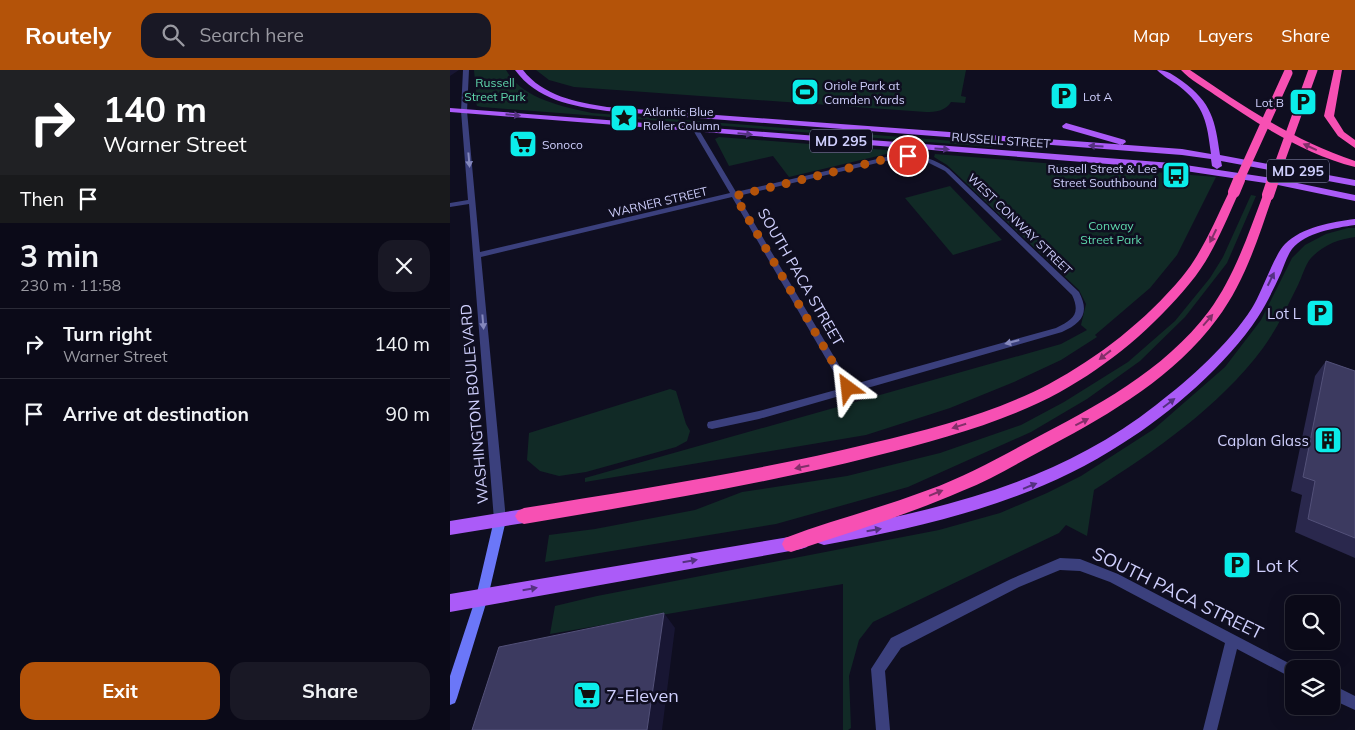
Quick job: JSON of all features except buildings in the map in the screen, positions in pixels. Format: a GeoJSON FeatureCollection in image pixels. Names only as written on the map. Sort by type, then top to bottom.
{"type":"FeatureCollection","features":[{"type":"Feature","properties":{"kind":"highway"},"geometry":{"type":"LineString","coordinates":[[1185,70],[1276,130],[1313,148],[1355,164]]}},
{"type":"Feature","properties":{"kind":"highway"},"geometry":{"type":"LineString","coordinates":[[791,544],[903,507],[980,476],[1091,417],[1148,379],[1184,346],[1213,315],[1244,262],[1313,70]]}},
{"type":"Feature","properties":{"kind":"highway"},"geometry":{"type":"LineString","coordinates":[[1338,70],[1329,116],[1336,128],[1355,145]]}},
{"type":"Feature","properties":{"kind":"highway"},"geometry":{"type":"LineString","coordinates":[[524,516],[768,474],[908,442],[962,425],[1033,398],[1070,379],[1100,359],[1138,329],[1169,300],[1188,277],[1205,252],[1289,71]]}},
{"type":"Feature","properties":{"kind":"main road","name":"RUSSELL STREET"},"geometry":{"type":"LineString","coordinates":[[519,70],[530,83],[554,96],[577,104],[607,109],[1162,150],[1215,156],[1355,183]]}},
{"type":"Feature","properties":{"kind":"main road"},"geometry":{"type":"LineString","coordinates":[[1161,70],[1203,105],[1210,119],[1218,171]]}},
{"type":"Feature","properties":{"kind":"main road","name":"MD 295"},"geometry":{"type":"LineString","coordinates":[[450,110],[464,111]]}},
{"type":"Feature","properties":{"kind":"main road","name":"RUSSELL STREET"},"geometry":{"type":"LineString","coordinates":[[464,111],[1143,163],[1218,171],[1355,198]]}},
{"type":"Feature","properties":{"kind":"main road"},"geometry":{"type":"LineString","coordinates":[[1066,126],[1162,150]]}},
{"type":"Feature","properties":{"kind":"main road"},"geometry":{"type":"LineString","coordinates":[[450,603],[890,527],[1026,488],[1071,467],[1117,441],[1175,399],[1228,347],[1254,314],[1288,247],[1297,239],[1318,230],[1355,222]]}},
{"type":"Feature","properties":{"kind":"main road"},"geometry":{"type":"LineString","coordinates":[[450,528],[524,516]]}},
{"type":"Feature","properties":{"kind":"main road","name":"WASHINGTON BOULEVARD"},"geometry":{"type":"LineString","coordinates":[[450,698],[482,597],[500,520]]}},
{"type":"Feature","properties":{"kind":"street","name":"WASHINGTON BOULEVARD"},"geometry":{"type":"LineString","coordinates":[[466,70],[464,111],[500,520]]}},
{"type":"Feature","properties":{"kind":"street","name":"SOUTH PACA STREET"},"geometry":{"type":"LineString","coordinates":[[696,130],[848,388]]}},
{"type":"Feature","properties":{"kind":"street","name":"WARNER STREET"},"geometry":{"type":"LineString","coordinates":[[477,255],[635,220],[890,158],[908,156],[932,160]]}},
{"type":"Feature","properties":{"kind":"street","name":"WEST CONWAY STREET"},"geometry":{"type":"LineString","coordinates":[[848,388],[1059,330],[1076,322],[1079,313],[1079,300],[1076,294],[947,170],[932,160]]}},
{"type":"Feature","properties":{"kind":"street"},"geometry":{"type":"LineString","coordinates":[[450,206],[472,201]]}},
{"type":"Feature","properties":{"kind":"street"},"geometry":{"type":"LineString","coordinates":[[712,425],[759,415],[848,388]]}},
{"type":"Feature","properties":{"kind":"street","name":"SOUTH PACA STREET"},"geometry":{"type":"LineString","coordinates":[[883,730],[878,669],[885,656],[896,644],[1006,588],[1060,564],[1072,564],[1114,578],[1285,668]]}},
{"type":"Feature","properties":{"kind":"street"},"geometry":{"type":"LineString","coordinates":[[1210,730],[1232,641]]}},
{"type":"Feature","properties":{"kind":"street"},"geometry":{"type":"LineString","coordinates":[[1340,696],[1355,703]]}},
{"type":"Feature","properties":{"kind":"green space","name":"Russell Street Park"},"geometry":{"type":"Polygon","coordinates":[[[474,70],[506,70],[513,80],[533,95],[556,104],[592,113],[993,144],[992,147],[482,107],[477,106],[473,92],[476,91],[474,70]]]}},
{"type":"Feature","properties":{"kind":"green space","name":"Oriole Park at Camden Yards"},"geometry":{"type":"Polygon","coordinates":[[[536,70],[966,70],[961,96],[966,97],[965,103],[951,102],[943,109],[926,112],[574,87],[549,80],[536,70]]]}},
{"type":"Feature","properties":{"kind":"green space"},"geometry":{"type":"Polygon","coordinates":[[[719,137],[899,151],[789,177],[773,156],[729,166],[715,139],[719,137]]]}},
{"type":"Feature","properties":{"kind":"green space","name":"Conway Street Park"},"geometry":{"type":"Polygon","coordinates":[[[935,154],[1216,177],[1177,255],[1150,288],[1095,335],[1097,337],[1061,360],[1014,382],[950,408],[866,435],[585,482],[585,478],[1061,344],[1087,330],[1081,325],[1086,304],[1079,290],[947,165],[934,157],[935,154]]]}},
{"type":"Feature","properties":{"kind":"green space"},"geometry":{"type":"Polygon","coordinates":[[[950,186],[1002,240],[953,255],[905,198],[950,186]]]}},
{"type":"Feature","properties":{"kind":"green space"},"geometry":{"type":"Polygon","coordinates":[[[1251,195],[1256,196],[1227,263],[1185,317],[1140,361],[1087,399],[1031,432],[908,487],[776,524],[545,562],[549,535],[595,529],[695,510],[742,492],[847,476],[940,453],[1021,425],[1064,402],[1128,362],[1175,321],[1210,278],[1223,257],[1251,195]]]}},
{"type":"Feature","properties":{"kind":"green space"},"geometry":{"type":"Polygon","coordinates":[[[1355,228],[1355,237],[1332,243],[1311,258],[1282,318],[1268,341],[1227,390],[1185,427],[1140,460],[1094,490],[1087,536],[1066,525],[1059,533],[873,622],[859,640],[849,676],[851,728],[848,730],[843,730],[843,584],[550,634],[555,606],[597,596],[939,530],[1000,513],[1081,476],[1154,429],[1225,367],[1261,320],[1292,258],[1305,245],[1326,234],[1355,228]]]}},
{"type":"Feature","properties":{"kind":"green space"},"geometry":{"type":"Polygon","coordinates":[[[670,389],[676,391],[690,431],[687,441],[676,447],[586,472],[559,476],[540,471],[527,460],[529,433],[670,389]]]}},
{"type":"Feature","properties":{"kind":"place","name":"Oriole Park at Camden Yards"},"geometry":{"type":"Point","coordinates":[805,92]}},
{"type":"Feature","properties":{"kind":"place","name":"Lot A"},"geometry":{"type":"Point","coordinates":[1064,96]}},
{"type":"Feature","properties":{"kind":"place","name":"Lot B"},"geometry":{"type":"Point","coordinates":[1303,102]}},
{"type":"Feature","properties":{"kind":"place","name":"Atlantic Blue Roller Column"},"geometry":{"type":"Point","coordinates":[624,118]}},
{"type":"Feature","properties":{"kind":"place","name":"Sonoco"},"geometry":{"type":"Point","coordinates":[523,144]}},
{"type":"Feature","properties":{"kind":"place","name":"Russell Street & Lee Street Southbound"},"geometry":{"type":"Point","coordinates":[1176,175]}},
{"type":"Feature","properties":{"kind":"place","name":"Lot L"},"geometry":{"type":"Point","coordinates":[1320,313]}},
{"type":"Feature","properties":{"kind":"place","name":"Caplan Glass"},"geometry":{"type":"Point","coordinates":[1328,440]}},
{"type":"Feature","properties":{"kind":"place","name":"Lot K"},"geometry":{"type":"Point","coordinates":[1237,565]}},
{"type":"Feature","properties":{"kind":"place","name":"7-Eleven"},"geometry":{"type":"Point","coordinates":[587,695]}},
{"type":"Feature","properties":{"kind":"route"},"geometry":{"type":"LineString","coordinates":[[848,388],[735,196],[890,158],[908,156]]}}]}
